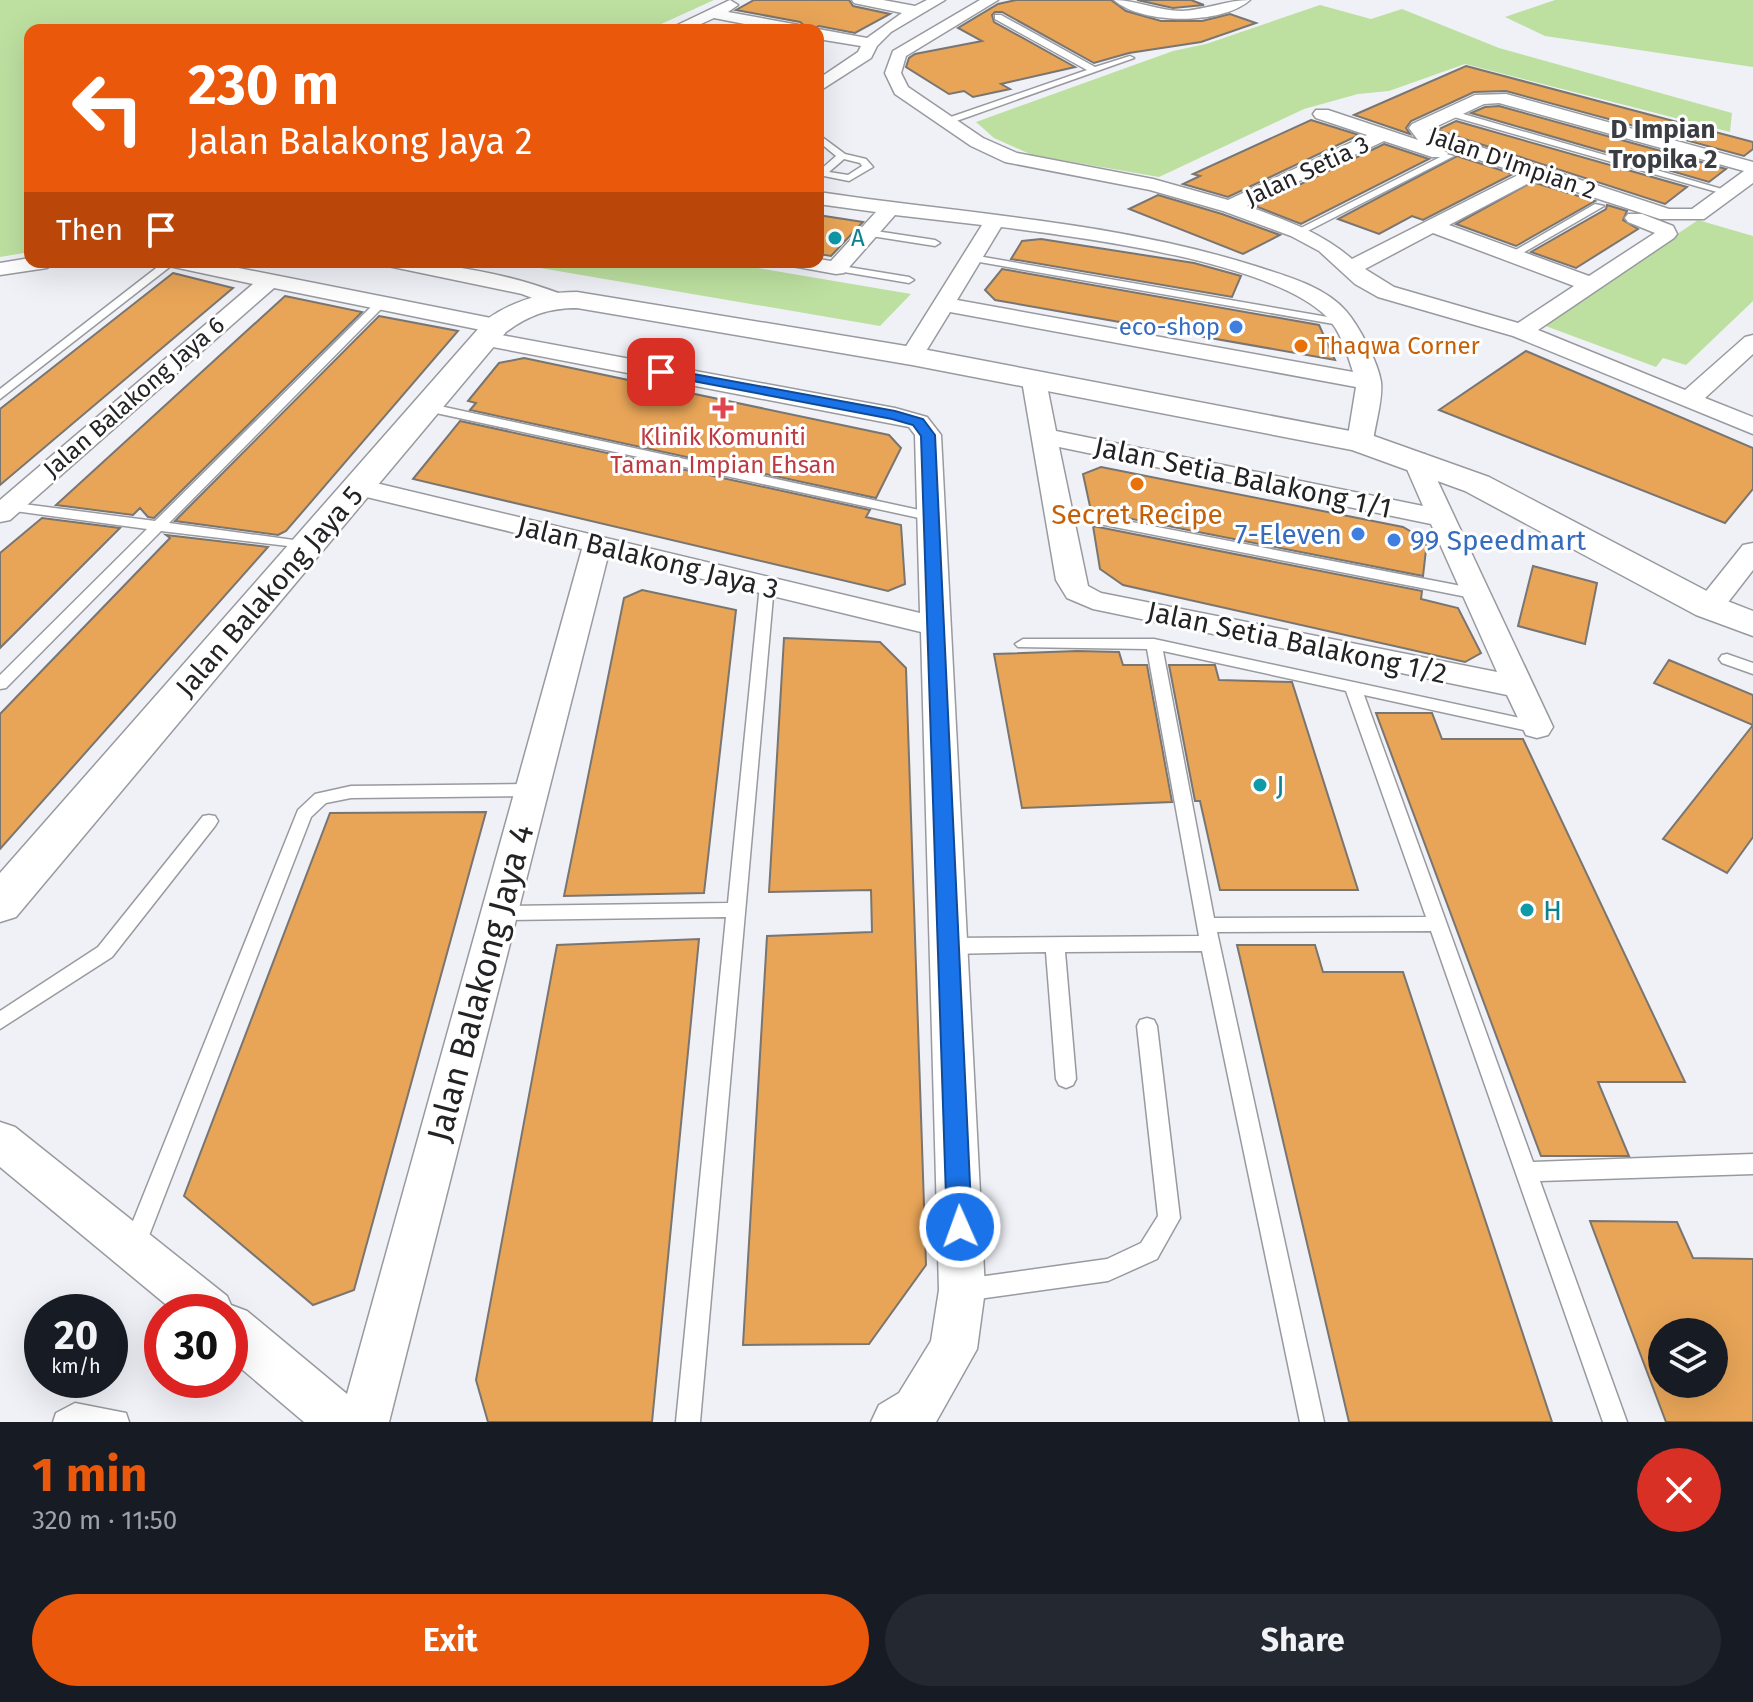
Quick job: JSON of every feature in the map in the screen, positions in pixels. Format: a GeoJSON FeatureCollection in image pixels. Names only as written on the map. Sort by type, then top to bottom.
{"type":"FeatureCollection","features":[{"type":"Feature","properties":{"kind":"street"},"geometry":{"type":"LineString","coordinates":[[688,24],[740,0]]}},
{"type":"Feature","properties":{"kind":"street"},"geometry":{"type":"LineString","coordinates":[[859,0],[917,11]]}},
{"type":"Feature","properties":{"kind":"street"},"geometry":{"type":"LineString","coordinates":[[824,81],[865,55],[868,43],[938,0]]}},
{"type":"Feature","properties":{"kind":"street"},"geometry":{"type":"LineString","coordinates":[[991,0],[899,54],[893,73],[901,90],[945,122],[1012,158],[1153,185],[1230,207],[1298,232],[1326,247],[1363,279],[1386,292],[1521,331],[1753,426]]}},
{"type":"Feature","properties":{"kind":"street"},"geometry":{"type":"LineString","coordinates":[[1121,0],[1179,18]]}},
{"type":"Feature","properties":{"kind":"street"},"geometry":{"type":"LineString","coordinates":[[1155,28],[1243,0]]}},
{"type":"Feature","properties":{"kind":"street"},"geometry":{"type":"LineString","coordinates":[[711,13],[768,24]]}},
{"type":"Feature","properties":{"kind":"street"},"geometry":{"type":"LineString","coordinates":[[824,35],[868,43]]}},
{"type":"Feature","properties":{"kind":"street","name":"Jalan D'Impian 2"},"geometry":{"type":"LineString","coordinates":[[1500,98],[1753,171],[1697,215],[1667,215],[1418,131],[1418,128],[1481,99],[1500,98]]}},
{"type":"Feature","properties":{"kind":"street"},"geometry":{"type":"LineString","coordinates":[[1322,114],[1666,230],[1667,234],[1521,331]]}},
{"type":"Feature","properties":{"kind":"street","name":"Jalan Setia 3"},"geometry":{"type":"LineString","coordinates":[[1230,207],[1383,134]]}},
{"type":"Feature","properties":{"kind":"street"},"geometry":{"type":"LineString","coordinates":[[1351,268],[1520,180]]}},
{"type":"Feature","properties":{"kind":"street"},"geometry":{"type":"LineString","coordinates":[[824,199],[1151,243],[1218,259],[1290,285],[1330,308],[1345,323],[1369,382],[1360,442]]}},
{"type":"Feature","properties":{"kind":"street"},"geometry":{"type":"LineString","coordinates":[[824,266],[836,268],[889,210]]}},
{"type":"Feature","properties":{"kind":"street"},"geometry":{"type":"LineString","coordinates":[[912,356],[993,223]]}},
{"type":"Feature","properties":{"kind":"street"},"geometry":{"type":"LineString","coordinates":[[1432,226],[1590,284]]}},
{"type":"Feature","properties":{"kind":"street"},"geometry":{"type":"LineString","coordinates":[[0,269],[24,265]]}},
{"type":"Feature","properties":{"kind":"street"},"geometry":{"type":"LineString","coordinates":[[203,268],[381,303],[491,332],[895,415],[918,422],[928,435],[962,1290],[953,1349],[916,1410],[896,1422]]}},
{"type":"Feature","properties":{"kind":"street"},"geometry":{"type":"LineString","coordinates":[[425,268],[528,289],[553,299],[592,302],[912,356],[1360,442],[1477,484],[1709,607],[1753,624]]}},
{"type":"Feature","properties":{"kind":"street","name":"Jalan Balakong Jaya 6"},"geometry":{"type":"LineString","coordinates":[[3,508],[269,281]]}},
{"type":"Feature","properties":{"kind":"street","name":"Jalan Balakong Jaya 5"},"geometry":{"type":"LineString","coordinates":[[0,904],[491,332],[526,306],[553,299]]}},
{"type":"Feature","properties":{"kind":"street"},"geometry":{"type":"LineString","coordinates":[[944,304],[1369,382]]}},
{"type":"Feature","properties":{"kind":"street"},"geometry":{"type":"LineString","coordinates":[[1689,399],[1753,342]]}},
{"type":"Feature","properties":{"kind":"street"},"geometry":{"type":"LineString","coordinates":[[1034,381],[1059,512]]}},
{"type":"Feature","properties":{"kind":"street","name":"Jalan Setia Balakong 1/1"},"geometry":{"type":"LineString","coordinates":[[1043,436],[1442,518]]}},
{"type":"Feature","properties":{"kind":"street"},"geometry":{"type":"LineString","coordinates":[[1416,460],[1537,727]]}},
{"type":"Feature","properties":{"kind":"street","name":"Jalan Balakong Jaya 3"},"geometry":{"type":"LineString","coordinates":[[359,487],[938,627]]}},
{"type":"Feature","properties":{"kind":"street","name":"Jalan Setia Balakong 1/2"},"geometry":{"type":"LineString","coordinates":[[1059,512],[1070,580],[1077,592],[1093,600],[1519,687]]}},
{"type":"Feature","properties":{"kind":"street","name":"Jalan Balakong Jaya 4"},"geometry":{"type":"LineString","coordinates":[[364,1422],[597,544]]}},
{"type":"Feature","properties":{"kind":"street"},"geometry":{"type":"LineString","coordinates":[[1709,607],[1751,558]]}},
{"type":"Feature","properties":{"kind":"street"},"geometry":{"type":"LineString","coordinates":[[0,1141],[189,1294]]}},
{"type":"Feature","properties":{"kind":"street"},"geometry":{"type":"LineString","coordinates":[[248,1343],[342,1422]]}},
{"type":"Feature","properties":{"kind":"lane"},"geometry":{"type":"LineString","coordinates":[[998,17],[1093,70]]}},
{"type":"Feature","properties":{"kind":"lane"},"geometry":{"type":"LineString","coordinates":[[945,122],[1130,58]]}},
{"type":"Feature","properties":{"kind":"lane"},"geometry":{"type":"LineString","coordinates":[[1450,113],[1727,192]]}},
{"type":"Feature","properties":{"kind":"lane"},"geometry":{"type":"LineString","coordinates":[[824,142],[842,156]]}},
{"type":"Feature","properties":{"kind":"lane"},"geometry":{"type":"LineString","coordinates":[[1298,232],[1449,156]]}},
{"type":"Feature","properties":{"kind":"lane"},"geometry":{"type":"LineString","coordinates":[[1512,255],[1599,206]]}},
{"type":"Feature","properties":{"kind":"lane"},"geometry":{"type":"LineString","coordinates":[[869,233],[935,243]]}},
{"type":"Feature","properties":{"kind":"lane"},"geometry":{"type":"LineString","coordinates":[[972,258],[1345,323]]}},
{"type":"Feature","properties":{"kind":"lane"},"geometry":{"type":"LineString","coordinates":[[0,395],[165,268]]}},
{"type":"Feature","properties":{"kind":"lane"},"geometry":{"type":"LineString","coordinates":[[836,268],[909,280]]}},
{"type":"Feature","properties":{"kind":"lane"},"geometry":{"type":"LineString","coordinates":[[0,684],[381,303]]}},
{"type":"Feature","properties":{"kind":"lane"},"geometry":{"type":"LineString","coordinates":[[426,407],[933,517]]}},
{"type":"Feature","properties":{"kind":"lane"},"geometry":{"type":"LineString","coordinates":[[3,508],[308,546]]}},
{"type":"Feature","properties":{"kind":"lane"},"geometry":{"type":"LineString","coordinates":[[1059,512],[1477,594]]}},
{"type":"Feature","properties":{"kind":"lane"},"geometry":{"type":"LineString","coordinates":[[688,1422],[767,585]]}},
{"type":"Feature","properties":{"kind":"lane"},"geometry":{"type":"LineString","coordinates":[[1023,644],[1154,644],[1537,727]]}},
{"type":"Feature","properties":{"kind":"lane"},"geometry":{"type":"LineString","coordinates":[[1154,644],[1208,934],[1312,1422]]}},
{"type":"Feature","properties":{"kind":"lane"},"geometry":{"type":"LineString","coordinates":[[1727,659],[1753,669]]}},
{"type":"Feature","properties":{"kind":"lane"},"geometry":{"type":"LineString","coordinates":[[1353,687],[1615,1422]]}},
{"type":"Feature","properties":{"kind":"lane"},"geometry":{"type":"LineString","coordinates":[[133,1247],[304,814],[321,798],[351,792],[531,790]]}},
{"type":"Feature","properties":{"kind":"lane"},"geometry":{"type":"LineString","coordinates":[[0,1021],[105,952],[209,821]]}},
{"type":"Feature","properties":{"kind":"lane"},"geometry":{"type":"LineString","coordinates":[[499,913],[736,910]]}},
{"type":"Feature","properties":{"kind":"lane"},"geometry":{"type":"LineString","coordinates":[[948,946],[1055,945],[1208,934],[1438,924]]}},
{"type":"Feature","properties":{"kind":"lane"},"geometry":{"type":"LineString","coordinates":[[1055,945],[1066,1079]]}},
{"type":"Feature","properties":{"kind":"lane"},"geometry":{"type":"LineString","coordinates":[[962,1290],[1108,1270],[1149,1251],[1169,1218],[1147,1026]]}},
{"type":"Feature","properties":{"kind":"lane"},"geometry":{"type":"LineString","coordinates":[[1526,1172],[1753,1164]]}},
{"type":"Feature","properties":{"kind":"lane"},"geometry":{"type":"LineString","coordinates":[[65,1422],[75,1415],[116,1421]]}},
{"type":"Feature","properties":{"kind":"green space"},"geometry":{"type":"Polygon","coordinates":[[[0,0],[714,0],[661,24],[24,24],[24,253],[0,257],[0,0]]]}},
{"type":"Feature","properties":{"kind":"green space"},"geometry":{"type":"Polygon","coordinates":[[[1555,0],[1753,0],[1753,67],[1545,36],[1505,17],[1555,0]]]}},
{"type":"Feature","properties":{"kind":"green space"},"geometry":{"type":"Polygon","coordinates":[[[1320,5],[1371,19],[1402,9],[1499,48],[1732,113],[1730,132],[1465,64],[1389,91],[1358,94],[1304,109],[1159,177],[1032,155],[994,138],[976,122],[1173,51],[1206,44],[1320,5]]]}},
{"type":"Feature","properties":{"kind":"green space"},"geometry":{"type":"Polygon","coordinates":[[[1698,220],[1753,236],[1753,301],[1686,365],[1663,358],[1656,367],[1543,325],[1698,220]]]}},
{"type":"Feature","properties":{"kind":"green space"},"geometry":{"type":"Polygon","coordinates":[[[540,268],[758,268],[911,294],[880,326],[540,268]]]}},
{"type":"Feature","properties":{"kind":"building"},"geometry":{"type":"Polygon","coordinates":[[[754,0],[849,0],[853,6],[890,14],[855,33],[824,27],[824,24],[802,24],[736,10],[754,0]]]}},
{"type":"Feature","properties":{"kind":"building"},"geometry":{"type":"Polygon","coordinates":[[[1016,0],[1111,0],[1126,11],[1161,21],[1202,21],[1230,14],[1256,23],[1201,42],[1129,53],[1094,63],[1002,12],[995,12],[992,15],[994,22],[1075,67],[1001,84],[1010,89],[973,97],[964,91],[949,94],[906,67],[909,58],[915,54],[982,41],[958,28],[998,4],[1016,0]]]}},
{"type":"Feature","properties":{"kind":"building"},"geometry":{"type":"Polygon","coordinates":[[[1137,0],[1191,0],[1204,5],[1173,8],[1137,0]]]}},
{"type":"Feature","properties":{"kind":"building"},"geometry":{"type":"Polygon","coordinates":[[[1466,66],[1753,142],[1753,149],[1744,156],[1506,91],[1474,92],[1411,121],[1406,128],[1410,134],[1354,115],[1466,66]]]}},
{"type":"Feature","properties":{"kind":"building"},"geometry":{"type":"Polygon","coordinates":[[[1499,106],[1726,169],[1709,182],[1471,113],[1485,107],[1499,106]]]}},
{"type":"Feature","properties":{"kind":"building"},"geometry":{"type":"Polygon","coordinates":[[[1311,120],[1359,135],[1228,197],[1183,184],[1200,176],[1193,174],[1311,120]]]}},
{"type":"Feature","properties":{"kind":"building"},"geometry":{"type":"Polygon","coordinates":[[[1456,121],[1687,187],[1665,204],[1437,130],[1456,121]]]}},
{"type":"Feature","properties":{"kind":"building"},"geometry":{"type":"Polygon","coordinates":[[[1384,144],[1429,159],[1301,224],[1255,206],[1384,144]]]}},
{"type":"Feature","properties":{"kind":"building"},"geometry":{"type":"Polygon","coordinates":[[[1457,156],[1513,174],[1423,220],[1412,216],[1379,234],[1338,219],[1457,156]]]}},
{"type":"Feature","properties":{"kind":"building"},"geometry":{"type":"Polygon","coordinates":[[[1532,182],[1595,201],[1516,246],[1456,224],[1532,182]]]}},
{"type":"Feature","properties":{"kind":"building"},"geometry":{"type":"Polygon","coordinates":[[[1158,195],[1280,235],[1243,254],[1129,209],[1158,195]]]}},
{"type":"Feature","properties":{"kind":"building"},"geometry":{"type":"Polygon","coordinates":[[[1607,205],[1627,211],[1623,220],[1638,229],[1576,268],[1531,252],[1606,209],[1607,205]]]}},
{"type":"Feature","properties":{"kind":"building","name":"A"},"geometry":{"type":"Polygon","coordinates":[[[824,216],[863,222],[831,256],[824,255],[824,216]]]}},
{"type":"Feature","properties":{"kind":"building"},"geometry":{"type":"Polygon","coordinates":[[[1041,239],[1194,263],[1241,276],[1232,297],[1011,259],[1022,241],[1041,239]]]}},
{"type":"Feature","properties":{"kind":"building"},"geometry":{"type":"Polygon","coordinates":[[[1002,269],[1319,325],[1335,360],[995,300],[985,290],[1002,269]]]}},
{"type":"Feature","properties":{"kind":"building"},"geometry":{"type":"Polygon","coordinates":[[[173,273],[233,288],[0,485],[0,409],[173,273]]]}},
{"type":"Feature","properties":{"kind":"building"},"geometry":{"type":"Polygon","coordinates":[[[285,296],[362,312],[154,518],[148,517],[140,508],[133,515],[56,505],[285,296]]]}},
{"type":"Feature","properties":{"kind":"building"},"geometry":{"type":"Polygon","coordinates":[[[379,316],[458,331],[286,531],[278,535],[175,521],[379,316]]]}},
{"type":"Feature","properties":{"kind":"building"},"geometry":{"type":"Polygon","coordinates":[[[1526,351],[1753,448],[1753,489],[1725,523],[1439,410],[1526,351]]]}},
{"type":"Feature","properties":{"kind":"building"},"geometry":{"type":"Polygon","coordinates":[[[524,358],[889,435],[901,448],[876,498],[470,410],[476,403],[468,401],[499,363],[524,358]]]}},
{"type":"Feature","properties":{"kind":"building"},"geometry":{"type":"Polygon","coordinates":[[[460,421],[870,510],[866,517],[901,525],[905,584],[888,591],[413,479],[460,421]]]}},
{"type":"Feature","properties":{"kind":"building"},"geometry":{"type":"Polygon","coordinates":[[[1101,467],[1403,527],[1427,541],[1423,576],[1091,511],[1083,474],[1101,467]]]}},
{"type":"Feature","properties":{"kind":"building"},"geometry":{"type":"Polygon","coordinates":[[[42,518],[120,528],[0,648],[0,553],[42,518]]]}},
{"type":"Feature","properties":{"kind":"building"},"geometry":{"type":"Polygon","coordinates":[[[1093,526],[1422,591],[1421,599],[1458,608],[1481,653],[1465,662],[1123,585],[1100,569],[1093,526]]]}},
{"type":"Feature","properties":{"kind":"building"},"geometry":{"type":"Polygon","coordinates":[[[166,535],[268,547],[0,849],[0,714],[170,538],[166,535]]]}},
{"type":"Feature","properties":{"kind":"building"},"geometry":{"type":"Polygon","coordinates":[[[1533,566],[1597,583],[1585,644],[1518,626],[1533,566]]]}},
{"type":"Feature","properties":{"kind":"building"},"geometry":{"type":"Polygon","coordinates":[[[642,590],[736,610],[704,893],[564,896],[624,598],[642,590]]]}},
{"type":"Feature","properties":{"kind":"building"},"geometry":{"type":"Polygon","coordinates":[[[784,638],[880,642],[906,668],[926,1265],[869,1344],[743,1345],[767,936],[872,932],[871,890],[769,892],[784,638]]]}},
{"type":"Feature","properties":{"kind":"building"},"geometry":{"type":"Polygon","coordinates":[[[1119,652],[1123,665],[1147,665],[1172,802],[1022,808],[994,654],[1119,652]]]}},
{"type":"Feature","properties":{"kind":"building"},"geometry":{"type":"Polygon","coordinates":[[[1669,660],[1753,695],[1753,725],[1654,683],[1669,660]]]}},
{"type":"Feature","properties":{"kind":"building","name":"J"},"geometry":{"type":"Polygon","coordinates":[[[1169,665],[1215,665],[1219,680],[1292,682],[1358,890],[1220,890],[1200,801],[1195,801],[1169,665]]]}},
{"type":"Feature","properties":{"kind":"building","name":"H"},"geometry":{"type":"Polygon","coordinates":[[[1376,713],[1432,713],[1442,739],[1523,739],[1685,1082],[1598,1082],[1629,1156],[1541,1156],[1376,713]]]}},
{"type":"Feature","properties":{"kind":"building"},"geometry":{"type":"Polygon","coordinates":[[[1753,725],[1753,837],[1727,873],[1663,839],[1753,725]]]}},
{"type":"Feature","properties":{"kind":"building"},"geometry":{"type":"Polygon","coordinates":[[[486,812],[354,1290],[313,1305],[184,1196],[330,813],[486,812]]]}},
{"type":"Feature","properties":{"kind":"building"},"geometry":{"type":"Polygon","coordinates":[[[699,939],[652,1422],[488,1422],[476,1380],[557,945],[699,939]]]}},
{"type":"Feature","properties":{"kind":"building"},"geometry":{"type":"Polygon","coordinates":[[[1237,945],[1315,945],[1323,972],[1403,972],[1552,1422],[1349,1422],[1237,945]]]}},
{"type":"Feature","properties":{"kind":"building"},"geometry":{"type":"Polygon","coordinates":[[[1590,1221],[1677,1222],[1693,1258],[1753,1259],[1753,1422],[1666,1422],[1657,1398],[1728,1398],[1728,1318],[1648,1318],[1648,1374],[1590,1221]]]}},
{"type":"Feature","properties":{"kind":"place","name":"A"},"geometry":{"type":"Point","coordinates":[835,238]}},
{"type":"Feature","properties":{"kind":"place","name":"eco-shop"},"geometry":{"type":"Point","coordinates":[1236,327]}},
{"type":"Feature","properties":{"kind":"place","name":"Thaqwa Corner"},"geometry":{"type":"Point","coordinates":[1301,346]}},
{"type":"Feature","properties":{"kind":"place","name":"Klinik Komuniti Taman Impian Ehsan"},"geometry":{"type":"Point","coordinates":[723,408]}},
{"type":"Feature","properties":{"kind":"place","name":"Secret Recipe"},"geometry":{"type":"Point","coordinates":[1137,484]}},
{"type":"Feature","properties":{"kind":"place","name":"7-Eleven"},"geometry":{"type":"Point","coordinates":[1358,534]}},
{"type":"Feature","properties":{"kind":"place","name":"99 Speedmart"},"geometry":{"type":"Point","coordinates":[1394,540]}},
{"type":"Feature","properties":{"kind":"place","name":"J"},"geometry":{"type":"Point","coordinates":[1260,785]}},
{"type":"Feature","properties":{"kind":"place","name":"H"},"geometry":{"type":"Point","coordinates":[1527,910]}},
{"type":"Feature","properties":{"kind":"district","name":"D Impian Tropika 2"},"geometry":{"type":"Point","coordinates":[1663,144]}},
{"type":"Feature","properties":{"kind":"route"},"geometry":{"type":"LineString","coordinates":[[661,372],[895,415],[918,422],[928,435],[960,1227]]}}]}
